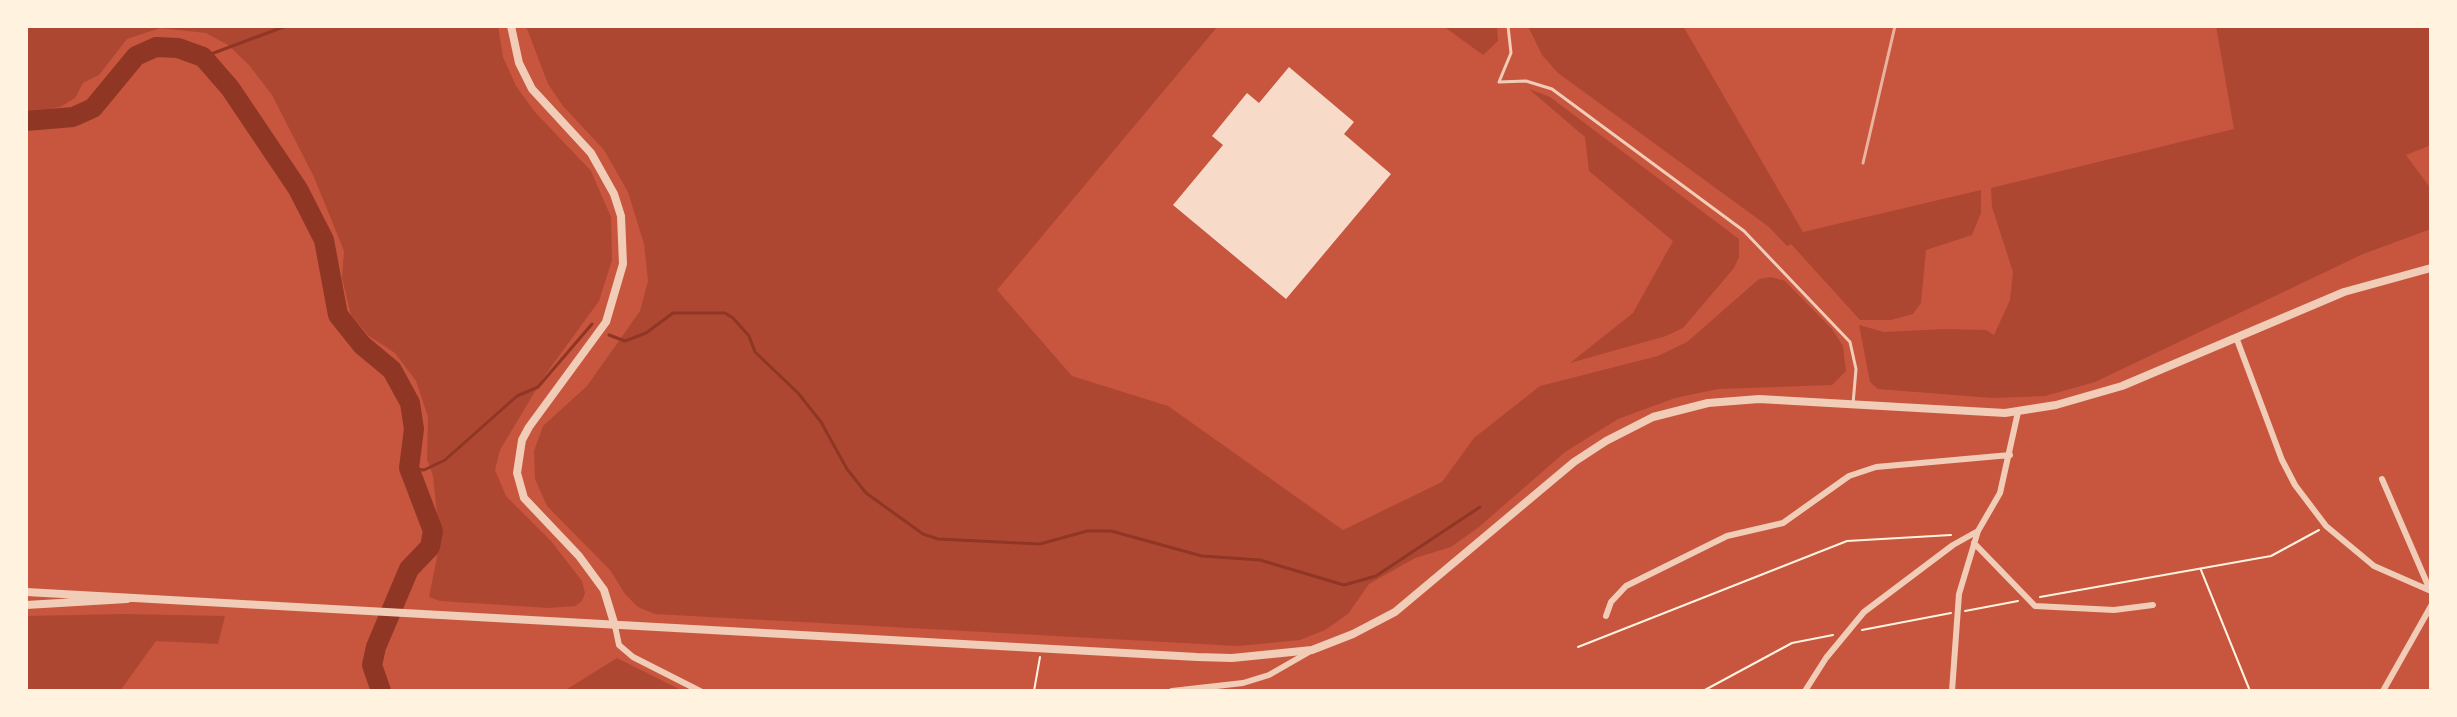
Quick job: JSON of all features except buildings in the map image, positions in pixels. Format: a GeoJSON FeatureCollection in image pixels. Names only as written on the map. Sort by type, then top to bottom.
{"type":"FeatureCollection","features":[{"type":"Feature","properties":{"kind":"street"},"geometry":{"type":"LineString","coordinates":[[511,26],[519,63],[532,89],[591,153],[614,194],[621,216],[623,264],[606,322],[522,440],[517,473],[524,498],[579,556],[604,590],[616,637],[625,651],[700,691]]}},
{"type":"Feature","properties":{"kind":"street"},"geometry":{"type":"LineString","coordinates":[[1172,691],[1243,683],[1269,675],[1312,650],[1353,634],[1395,612],[1574,462],[1641,422],[1679,409],[1731,400],[1976,412],[2018,412],[2056,405],[2122,386],[2344,292],[2431,268]]}},
{"type":"Feature","properties":{"kind":"street"},"geometry":{"type":"LineString","coordinates":[[2236,337],[2282,460],[2295,485],[2326,526],[2374,566],[2430,590]]}},
{"type":"Feature","properties":{"kind":"street"},"geometry":{"type":"LineString","coordinates":[[1952,691],[1957,612],[1978,531],[2000,493],[2018,412]]}},
{"type":"Feature","properties":{"kind":"street"},"geometry":{"type":"LineString","coordinates":[[1606,616],[1611,602],[1626,586],[1727,536],[1783,523],[1849,476],[1876,467],[2010,455]]}},
{"type":"Feature","properties":{"kind":"street"},"geometry":{"type":"LineString","coordinates":[[2382,479],[2430,590]]}},
{"type":"Feature","properties":{"kind":"street"},"geometry":{"type":"LineString","coordinates":[[1805,691],[1845,633],[1864,612],[1969,534],[1978,531]]}},
{"type":"Feature","properties":{"kind":"street"},"geometry":{"type":"LineString","coordinates":[[1974,543],[2033,602],[2114,610],[2153,605]]}},
{"type":"Feature","properties":{"kind":"street"},"geometry":{"type":"LineString","coordinates":[[26,592],[1232,658],[1312,650]]}},
{"type":"Feature","properties":{"kind":"street"},"geometry":{"type":"LineString","coordinates":[[26,605],[135,598]]}},
{"type":"Feature","properties":{"kind":"street"},"geometry":{"type":"LineString","coordinates":[[2384,691],[2431,606]]}},
{"type":"Feature","properties":{"kind":"lane"},"geometry":{"type":"LineString","coordinates":[[1508,26],[1511,53],[1499,82],[1526,81],[1552,89],[1744,231],[1850,342],[1856,369],[1853,404]]}},
{"type":"Feature","properties":{"kind":"path"},"geometry":{"type":"LineString","coordinates":[[1703,691],[1792,643],[1957,612],[2033,602],[2271,556],[2326,526]]}},
{"type":"Feature","properties":{"kind":"path"},"geometry":{"type":"LineString","coordinates":[[1578,647],[1847,541],[1969,534]]}},
{"type":"Feature","properties":{"kind":"path"},"geometry":{"type":"LineString","coordinates":[[2201,569],[2250,691]]}},
{"type":"Feature","properties":{"kind":"path"},"geometry":{"type":"LineString","coordinates":[[1034,691],[1042,648]]}},
{"type":"Feature","properties":{"kind":"shaded area"},"geometry":{"type":"Polygon","coordinates":[[[26,26],[498,26],[503,57],[516,86],[534,111],[591,171],[611,217],[612,260],[599,301],[543,378],[500,450],[495,470],[506,496],[551,541],[582,581],[585,593],[582,601],[575,606],[549,608],[440,601],[429,597],[440,542],[433,476],[427,459],[428,417],[416,381],[395,353],[369,336],[351,315],[342,278],[344,251],[314,177],[272,95],[249,65],[228,45],[206,33],[160,28],[127,39],[99,75],[83,83],[75,98],[60,107],[26,113],[26,26]]]}},
{"type":"Feature","properties":{"kind":"shaded area"},"geometry":{"type":"Polygon","coordinates":[[[526,26],[1218,26],[997,290],[1072,376],[1168,406],[1343,530],[1442,482],[1474,438],[1540,386],[1658,356],[1687,342],[1759,279],[1771,277],[1785,281],[1832,329],[1843,346],[1846,371],[1832,385],[1718,389],[1675,398],[1618,419],[1565,452],[1479,527],[1451,547],[1415,558],[1369,584],[1348,614],[1325,630],[1300,640],[1238,646],[655,614],[638,607],[625,594],[610,570],[547,506],[535,479],[534,451],[543,426],[587,386],[640,311],[648,281],[644,244],[628,192],[604,150],[563,106],[548,84],[526,26]]]}},
{"type":"Feature","properties":{"kind":"shaded area"},"geometry":{"type":"Polygon","coordinates":[[[1443,26],[1497,26],[1498,41],[1483,55],[1443,26]]]}},
{"type":"Feature","properties":{"kind":"shaded area"},"geometry":{"type":"Polygon","coordinates":[[[1528,26],[1683,26],[1803,232],[1981,190],[1981,213],[1972,235],[1926,250],[1921,303],[1913,314],[1891,320],[1860,320],[1791,244],[1787,246],[1769,227],[1558,73],[1542,55],[1528,26]]]}},
{"type":"Feature","properties":{"kind":"shaded area"},"geometry":{"type":"Polygon","coordinates":[[[2216,26],[2431,26],[2431,145],[2406,155],[2431,189],[2431,229],[2363,254],[2095,382],[2045,396],[1992,398],[1878,389],[1870,382],[1859,325],[1884,332],[1986,330],[1994,335],[2010,300],[2013,272],[1992,207],[1991,188],[2234,129],[2216,26]]]}},
{"type":"Feature","properties":{"kind":"shaded area"},"geometry":{"type":"Polygon","coordinates":[[[1529,89],[1550,97],[1739,239],[1739,257],[1734,268],[1683,328],[1666,336],[1570,363],[1633,313],[1673,241],[1589,171],[1585,137],[1529,89]]]}},
{"type":"Feature","properties":{"kind":"shaded area"},"geometry":{"type":"Polygon","coordinates":[[[26,616],[225,616],[218,644],[156,641],[120,691],[26,691],[26,616]]]}},
{"type":"Feature","properties":{"kind":"shaded area"},"geometry":{"type":"Polygon","coordinates":[[[617,658],[683,691],[564,691],[617,658]]]}},
{"type":"Feature","properties":{"kind":"waterway"},"geometry":{"type":"LineString","coordinates":[[203,57],[286,26]]}},
{"type":"Feature","properties":{"kind":"waterway"},"geometry":{"type":"LineString","coordinates":[[26,121],[73,117],[93,108],[136,56],[156,47],[178,48],[203,57],[230,88],[298,189],[324,240],[338,315],[362,345],[392,370],[410,403],[414,429],[409,468],[433,531],[430,547],[409,569],[376,647],[372,665],[381,691]]}},
{"type":"Feature","properties":{"kind":"waterway"},"geometry":{"type":"LineString","coordinates":[[609,335],[625,341],[646,333],[673,313],[725,313],[749,336],[755,352],[798,393],[821,422],[847,469],[866,493],[923,534],[938,539],[1040,544],[1087,531],[1111,531],[1202,556],[1260,560],[1344,585],[1376,576],[1480,507]]}},
{"type":"Feature","properties":{"kind":"waterway"},"geometry":{"type":"LineString","coordinates":[[409,468],[424,470],[445,460],[517,396],[538,387],[592,324]]}},
{"type":"Feature","properties":{"kind":"railway"},"geometry":{"type":"LineString","coordinates":[[1863,163],[1895,26]]}}]}
